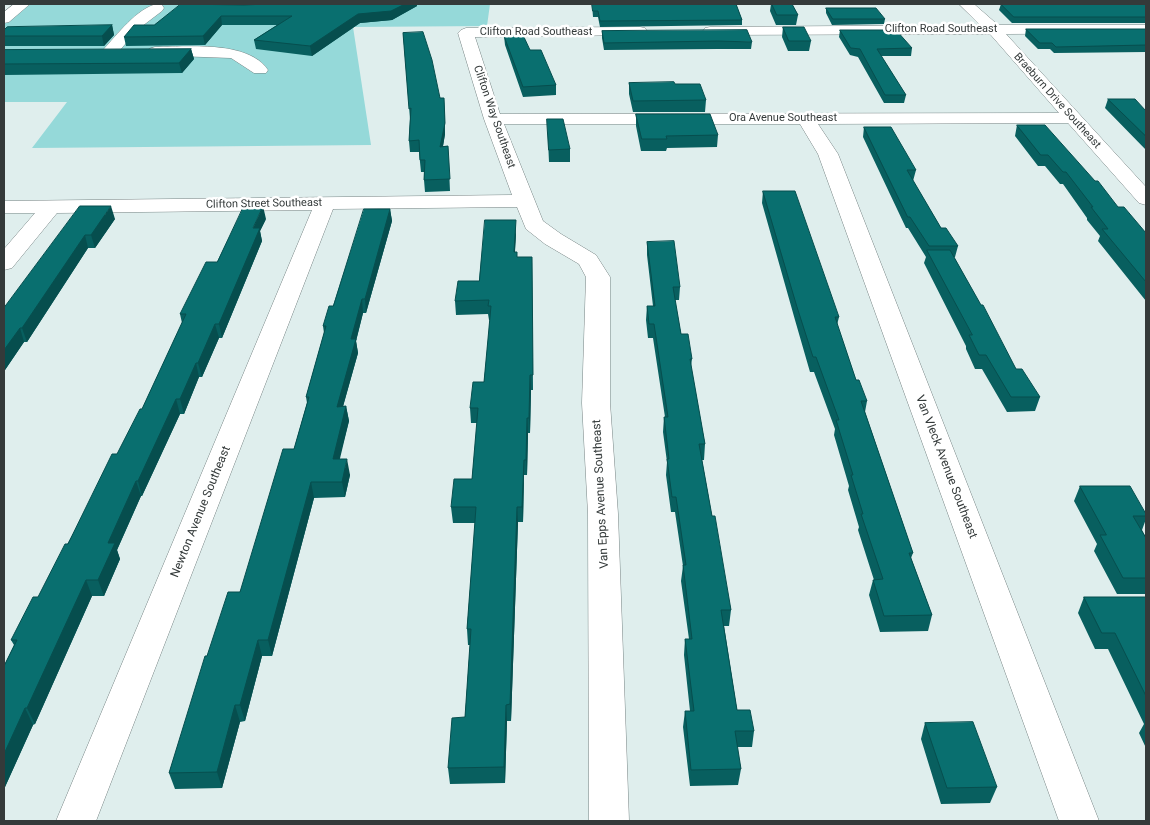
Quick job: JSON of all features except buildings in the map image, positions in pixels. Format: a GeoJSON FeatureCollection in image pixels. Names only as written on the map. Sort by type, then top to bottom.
{"type":"FeatureCollection","features":[{"type":"Feature","properties":{"kind":"street"},"geometry":{"type":"LineString","coordinates":[[4,19],[23,4]]}},
{"type":"Feature","properties":{"kind":"street","name":"Braeburn Drive Southeast"},"geometry":{"type":"LineString","coordinates":[[966,4],[993,29],[1146,199]]}},
{"type":"Feature","properties":{"kind":"street"},"geometry":{"type":"LineString","coordinates":[[109,53],[132,27],[161,7]]}},
{"type":"Feature","properties":{"kind":"street","name":"Clifton Road Southeast"},"geometry":{"type":"LineString","coordinates":[[695,31],[1146,29]]}},
{"type":"Feature","properties":{"kind":"street","name":"Clifton Road Southeast"},"geometry":{"type":"LineString","coordinates":[[466,32],[655,31]]}},
{"type":"Feature","properties":{"kind":"street","name":"Clifton Way Southeast"},"geometry":{"type":"LineString","coordinates":[[466,32],[493,119],[524,201]]}},
{"type":"Feature","properties":{"kind":"street"},"geometry":{"type":"LineString","coordinates":[[90,53],[217,52],[236,54],[260,70]]}},
{"type":"Feature","properties":{"kind":"street","name":"Van Vleck Avenue Southeast"},"geometry":{"type":"LineString","coordinates":[[805,117],[828,154],[1079,821]]}},
{"type":"Feature","properties":{"kind":"street","name":"Ora Avenue Southeast"},"geometry":{"type":"LineString","coordinates":[[493,119],[1072,118]]}},
{"type":"Feature","properties":{"kind":"street","name":"Clifton Street Southeast"},"geometry":{"type":"LineString","coordinates":[[4,208],[524,201]]}},
{"type":"Feature","properties":{"kind":"street","name":"Van Epps Avenue Southeast"},"geometry":{"type":"LineString","coordinates":[[524,201],[534,224],[553,239],[588,260],[598,277],[596,404],[603,514],[609,821]]}},
{"type":"Feature","properties":{"kind":"street","name":"Newton Avenue Southeast"},"geometry":{"type":"LineString","coordinates":[[76,821],[326,203]]}},
{"type":"Feature","properties":{"kind":"street"},"geometry":{"type":"LineString","coordinates":[[4,263],[50,208]]}},
{"type":"Feature","properties":{"kind":"shaded area"},"geometry":{"type":"Polygon","coordinates":[[[26,4],[490,4],[487,26],[353,27],[371,145],[32,148],[67,102],[4,102],[4,19],[26,4]]]}}]}
